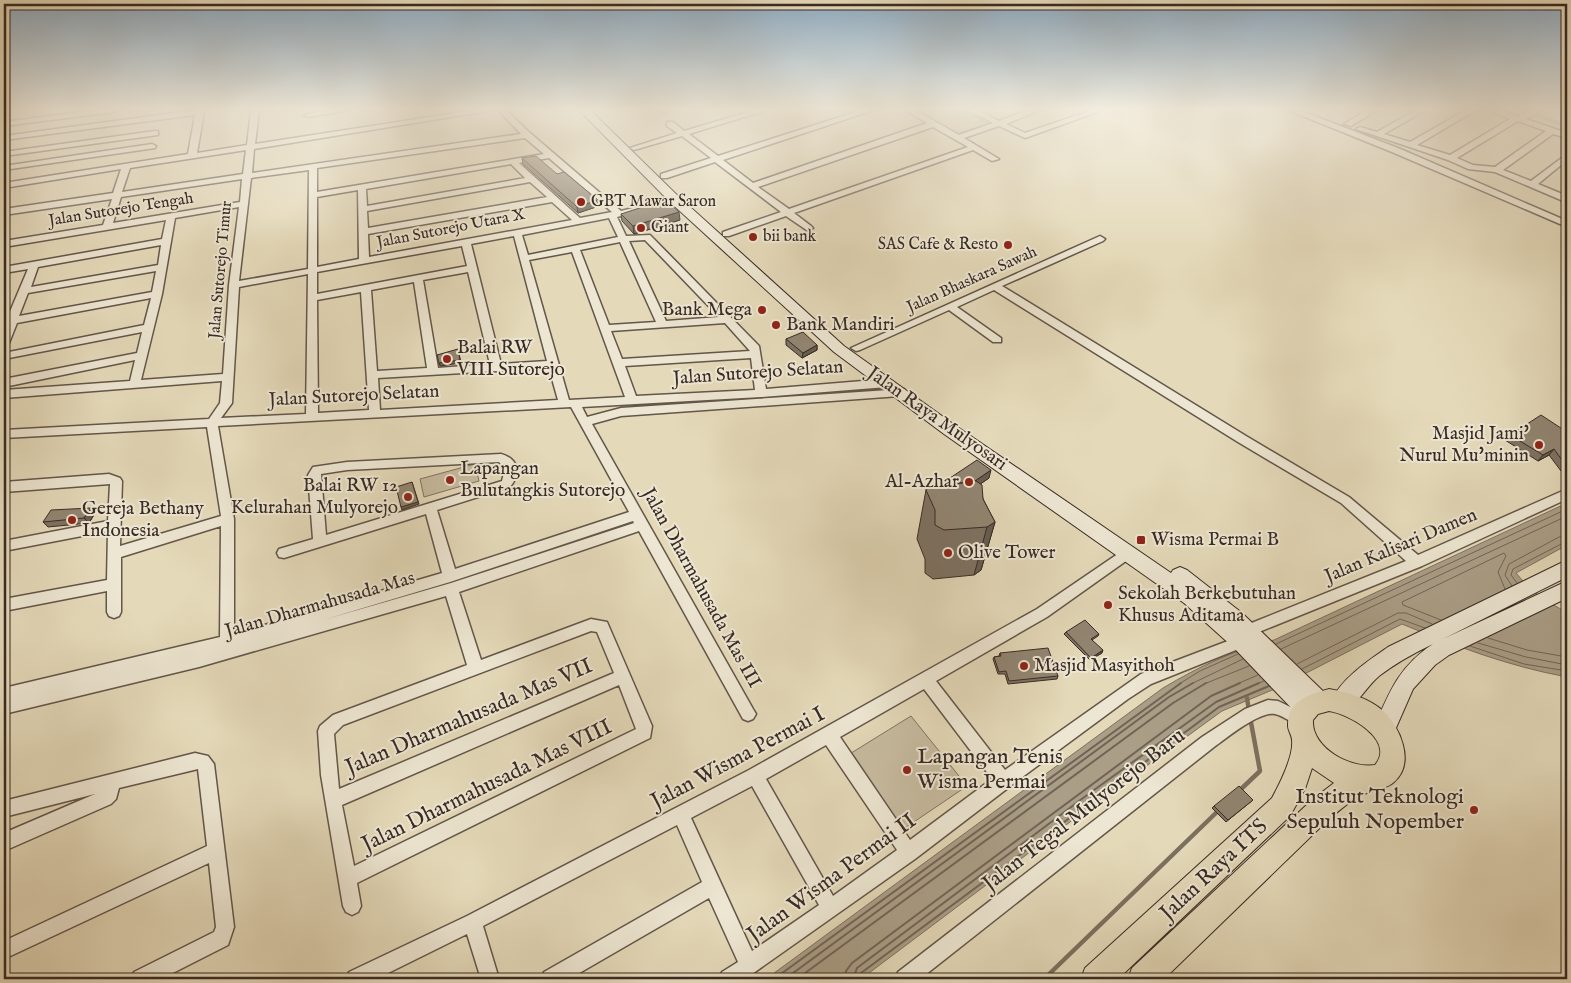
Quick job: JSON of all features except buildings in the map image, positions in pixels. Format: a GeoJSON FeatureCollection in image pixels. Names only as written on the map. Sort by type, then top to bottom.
{"type":"FeatureCollection","features":[{"type":"Feature","properties":{"kind":"main road","name":"Jalan Raya Mulyosari"},"geometry":{"type":"LineString","coordinates":[[635,156],[647,167],[664,176],[726,234],[746,258],[839,349],[900,392],[955,426],[1204,591],[1293,686],[1314,714]]}},
{"type":"Feature","properties":{"kind":"main road","name":"Jalan Raya Mulyosari"},"geometry":{"type":"LineString","coordinates":[[639,156],[674,199],[840,336],[955,426],[1248,639]]}},
{"type":"Feature","properties":{"kind":"main road"},"geometry":{"type":"LineString","coordinates":[[1384,730],[1411,673],[1424,661],[1433,644],[1529,587],[1567,568]]}},
{"type":"Feature","properties":{"kind":"main road"},"geometry":{"type":"LineString","coordinates":[[1314,714],[1395,653],[1433,644],[1567,589]]}},
{"type":"Feature","properties":{"kind":"main road"},"geometry":{"type":"LineString","coordinates":[[1365,712],[1384,730],[1390,741],[1393,752],[1392,763],[1387,771],[1379,777],[1367,779],[1346,776],[1325,765],[1314,714],[1365,712]]}},
{"type":"Feature","properties":{"kind":"main road","name":"Jalan Raya ITS"},"geometry":{"type":"LineString","coordinates":[[1110,975],[1281,807],[1296,780],[1314,714]]}},
{"type":"Feature","properties":{"kind":"main road","name":"Jalan Raya ITS"},"geometry":{"type":"LineString","coordinates":[[1143,979],[1322,808],[1339,794],[1367,779]]}},
{"type":"Feature","properties":{"kind":"street"},"geometry":{"type":"LineString","coordinates":[[4,168],[86,156]]}},
{"type":"Feature","properties":{"kind":"street"},"geometry":{"type":"LineString","coordinates":[[148,164],[150,156]]}},
{"type":"Feature","properties":{"kind":"street"},"geometry":{"type":"LineString","coordinates":[[4,185],[199,156]]}},
{"type":"Feature","properties":{"kind":"street","name":"Jalan Sutorejo Timur"},"geometry":{"type":"LineString","coordinates":[[234,422],[226,403],[234,285],[249,156]]}},
{"type":"Feature","properties":{"kind":"street"},"geometry":{"type":"LineString","coordinates":[[4,212],[383,156]]}},
{"type":"Feature","properties":{"kind":"street"},"geometry":{"type":"LineString","coordinates":[[313,195],[547,156]]}},
{"type":"Feature","properties":{"kind":"street"},"geometry":{"type":"LineString","coordinates":[[553,156],[615,214],[623,239],[662,324]]}},
{"type":"Feature","properties":{"kind":"street"},"geometry":{"type":"LineString","coordinates":[[713,156],[808,228]]}},
{"type":"Feature","properties":{"kind":"street"},"geometry":{"type":"LineString","coordinates":[[664,176],[731,156]]}},
{"type":"Feature","properties":{"kind":"street"},"geometry":{"type":"LineString","coordinates":[[752,186],[840,156]]}},
{"type":"Feature","properties":{"kind":"street"},"geometry":{"type":"LineString","coordinates":[[726,234],[788,214],[949,156]]}},
{"type":"Feature","properties":{"kind":"street"},"geometry":{"type":"LineString","coordinates":[[989,156],[994,159]]}},
{"type":"Feature","properties":{"kind":"street"},"geometry":{"type":"LineString","coordinates":[[1408,156],[1567,224]]}},
{"type":"Feature","properties":{"kind":"street"},"geometry":{"type":"LineString","coordinates":[[1444,156],[1466,165],[1496,170],[1566,198]]}},
{"type":"Feature","properties":{"kind":"street"},"geometry":{"type":"LineString","coordinates":[[1451,158],[1454,156]]}},
{"type":"Feature","properties":{"kind":"street"},"geometry":{"type":"LineString","coordinates":[[1496,170],[1516,156]]}},
{"type":"Feature","properties":{"kind":"street"},"geometry":{"type":"LineString","coordinates":[[1532,184],[1567,156]]}},
{"type":"Feature","properties":{"kind":"street"},"geometry":{"type":"LineString","coordinates":[[512,162],[578,221]]}},
{"type":"Feature","properties":{"kind":"street"},"geometry":{"type":"LineString","coordinates":[[312,416],[313,298],[311,270],[313,166]]}},
{"type":"Feature","properties":{"kind":"street"},"geometry":{"type":"LineString","coordinates":[[108,227],[126,167]]}},
{"type":"Feature","properties":{"kind":"street"},"geometry":{"type":"LineString","coordinates":[[362,209],[532,179]]}},
{"type":"Feature","properties":{"kind":"street"},"geometry":{"type":"LineString","coordinates":[[362,187],[364,261]]}},
{"type":"Feature","properties":{"kind":"street","name":"Jalan Sutorejo Utara X"},"geometry":{"type":"LineString","coordinates":[[234,285],[615,214],[674,199]]}},
{"type":"Feature","properties":{"kind":"street"},"geometry":{"type":"LineString","coordinates":[[363,232],[553,200]]}},
{"type":"Feature","properties":{"kind":"street","name":"Jalan Sutorejo Tengah"},"geometry":{"type":"LineString","coordinates":[[4,244],[243,204]]}},
{"type":"Feature","properties":{"kind":"street"},"geometry":{"type":"LineString","coordinates":[[134,385],[157,294],[172,217]]}},
{"type":"Feature","properties":{"kind":"street","name":"Jalan Dharmahusada Mas III"},"geometry":{"type":"LineString","coordinates":[[517,232],[554,364],[569,403],[585,422],[748,714]]}},
{"type":"Feature","properties":{"kind":"street"},"geometry":{"type":"LineString","coordinates":[[525,258],[623,239],[647,237],[755,348],[761,393]]}},
{"type":"Feature","properties":{"kind":"street","name":"Jalan Bhaskara Sawah"},"geometry":{"type":"LineString","coordinates":[[856,348],[1100,239]]}},
{"type":"Feature","properties":{"kind":"street"},"geometry":{"type":"LineString","coordinates":[[4,270],[168,241]]}},
{"type":"Feature","properties":{"kind":"street"},"geometry":{"type":"LineString","coordinates":[[466,242],[496,367]]}},
{"type":"Feature","properties":{"kind":"street"},"geometry":{"type":"LineString","coordinates":[[576,248],[632,400]]}},
{"type":"Feature","properties":{"kind":"street"},"geometry":{"type":"LineString","coordinates":[[4,343],[11,320],[34,265]]}},
{"type":"Feature","properties":{"kind":"street"},"geometry":{"type":"LineString","coordinates":[[23,291],[162,267]]}},
{"type":"Feature","properties":{"kind":"street"},"geometry":{"type":"LineString","coordinates":[[313,298],[473,268]]}},
{"type":"Feature","properties":{"kind":"street"},"geometry":{"type":"LineString","coordinates":[[418,278],[433,371]]}},
{"type":"Feature","properties":{"kind":"street"},"geometry":{"type":"LineString","coordinates":[[995,286],[1242,439],[1345,500],[1418,562]]}},
{"type":"Feature","properties":{"kind":"street"},"geometry":{"type":"LineString","coordinates":[[366,288],[374,414]]}},
{"type":"Feature","properties":{"kind":"street"},"geometry":{"type":"LineString","coordinates":[[11,320],[157,294]]}},
{"type":"Feature","properties":{"kind":"street"},"geometry":{"type":"LineString","coordinates":[[950,306],[997,340]]}},
{"type":"Feature","properties":{"kind":"street"},"geometry":{"type":"LineString","coordinates":[[606,328],[728,320]]}},
{"type":"Feature","properties":{"kind":"street"},"geometry":{"type":"LineString","coordinates":[[4,356],[149,327]]}},
{"type":"Feature","properties":{"kind":"street"},"geometry":{"type":"LineString","coordinates":[[619,364],[756,354]]}},
{"type":"Feature","properties":{"kind":"street"},"geometry":{"type":"LineString","coordinates":[[4,383],[143,355]]}},
{"type":"Feature","properties":{"kind":"street"},"geometry":{"type":"LineString","coordinates":[[372,375],[554,364]]}},
{"type":"Feature","properties":{"kind":"street"},"geometry":{"type":"LineString","coordinates":[[4,394],[228,377]]}},
{"type":"Feature","properties":{"kind":"street","name":"Jalan Sutorejo Selatan"},"geometry":{"type":"LineString","coordinates":[[4,434],[761,393],[887,383]]}},
{"type":"Feature","properties":{"kind":"street"},"geometry":{"type":"LineString","coordinates":[[585,422],[620,412],[900,392]]}},
{"type":"Feature","properties":{"kind":"street"},"geometry":{"type":"LineString","coordinates":[[226,403],[212,423],[228,519],[227,647]]}},
{"type":"Feature","properties":{"kind":"street"},"geometry":{"type":"LineString","coordinates":[[284,553],[506,484],[512,478],[512,469],[508,461],[501,458],[339,467],[317,470],[314,475],[320,541]]}},
{"type":"Feature","properties":{"kind":"street"},"geometry":{"type":"LineString","coordinates":[[4,487],[112,479],[116,481],[113,525],[115,553],[114,612]]}},
{"type":"Feature","properties":{"kind":"street","name":"Jalan Kalisari Damen"},"geometry":{"type":"LineString","coordinates":[[1248,639],[1567,494]]}},
{"type":"Feature","properties":{"kind":"street"},"geometry":{"type":"LineString","coordinates":[[430,507],[476,669]]}},
{"type":"Feature","properties":{"kind":"street"},"geometry":{"type":"LineString","coordinates":[[115,553],[228,519]]}},
{"type":"Feature","properties":{"kind":"street","name":"Jalan Dharmahusada Mas"},"geometry":{"type":"LineString","coordinates":[[4,706],[227,647],[451,582],[640,520]]}},
{"type":"Feature","properties":{"kind":"street"},"geometry":{"type":"LineString","coordinates":[[4,546],[113,525]]}},
{"type":"Feature","properties":{"kind":"street","name":"Jalan Wisma Permai I"},"geometry":{"type":"LineString","coordinates":[[360,978],[473,922],[755,776],[829,735],[1042,613],[1128,552]]}},
{"type":"Feature","properties":{"kind":"street"},"geometry":{"type":"LineString","coordinates":[[4,605],[114,584]]}},
{"type":"Feature","properties":{"kind":"street"},"geometry":{"type":"LineString","coordinates":[[352,906],[349,878],[333,800],[326,748],[326,731],[338,720],[597,624],[602,626],[623,676]]}},
{"type":"Feature","properties":{"kind":"street","name":"Jalan Wisma Permai II"},"geometry":{"type":"LineString","coordinates":[[729,979],[909,853],[1003,780],[1146,680],[1248,639]]}},
{"type":"Feature","properties":{"kind":"street","name":"Jalan Dharmahusada Mas VIII"},"geometry":{"type":"LineString","coordinates":[[349,878],[644,733],[644,726],[623,676]]}},
{"type":"Feature","properties":{"kind":"street","name":"Jalan Dharmahusada Mas VII"},"geometry":{"type":"LineString","coordinates":[[333,800],[623,676]]}},
{"type":"Feature","properties":{"kind":"street"},"geometry":{"type":"LineString","coordinates":[[926,681],[1003,780]]}},
{"type":"Feature","properties":{"kind":"street","name":"Jalan Tegal Mulyorejo Baru"},"geometry":{"type":"LineString","coordinates":[[905,979],[1208,742],[1253,715],[1274,707],[1314,714]]}},
{"type":"Feature","properties":{"kind":"street"},"geometry":{"type":"LineString","coordinates":[[829,735],[909,853]]}},
{"type":"Feature","properties":{"kind":"street"},"geometry":{"type":"LineString","coordinates":[[4,809],[202,761],[206,764],[225,927],[221,938],[142,979]]}},
{"type":"Feature","properties":{"kind":"street"},"geometry":{"type":"LineString","coordinates":[[755,776],[830,908]]}},
{"type":"Feature","properties":{"kind":"street"},"geometry":{"type":"LineString","coordinates":[[4,842],[105,798],[110,793],[111,788],[104,784]]}},
{"type":"Feature","properties":{"kind":"street"},"geometry":{"type":"LineString","coordinates":[[680,814],[749,965]]}},
{"type":"Feature","properties":{"kind":"street"},"geometry":{"type":"LineString","coordinates":[[4,950],[216,851]]}},
{"type":"Feature","properties":{"kind":"street"},"geometry":{"type":"LineString","coordinates":[[551,979],[712,886]]}},
{"type":"Feature","properties":{"kind":"street"},"geometry":{"type":"LineString","coordinates":[[473,922],[490,979]]}},
{"type":"Feature","properties":{"kind":"shaded area","name":"Lapangan Bulutangkis Sutorejo"},"geometry":{"type":"Polygon","coordinates":[[[475,464],[479,481],[424,497],[420,479],[475,464]]]}},
{"type":"Feature","properties":{"kind":"shaded area","name":"Lapangan Tenis Wisma Permai"},"geometry":{"type":"Polygon","coordinates":[[[911,716],[967,786],[902,830],[848,755],[911,716]]]}},
{"type":"Feature","properties":{"kind":"water"},"geometry":{"type":"Polygon","coordinates":[[[1567,503],[1567,545],[1516,573],[1539,596],[1567,612],[1567,677],[1545,673],[1483,655],[1402,624],[1277,688],[1222,711],[1090,807],[861,979],[766,979],[1163,688],[1217,660],[1274,640],[1567,503]]]}},
{"type":"Feature","properties":{"kind":"waterway"},"geometry":{"type":"LineString","coordinates":[[1247,698],[1249,711]]}},
{"type":"Feature","properties":{"kind":"waterway"},"geometry":{"type":"LineString","coordinates":[[1239,791],[1260,771],[1250,717]]}},
{"type":"Feature","properties":{"kind":"waterway"},"geometry":{"type":"LineString","coordinates":[[1044,979],[1218,811]]}},
{"type":"Feature","properties":{"kind":"place","name":"GBT Mawar Saron"},"geometry":{"type":"Point","coordinates":[581,202]}},
{"type":"Feature","properties":{"kind":"place","name":"Giant"},"geometry":{"type":"Point","coordinates":[641,228]}},
{"type":"Feature","properties":{"kind":"place","name":"bii bank"},"geometry":{"type":"Point","coordinates":[753,237]}},
{"type":"Feature","properties":{"kind":"place","name":"SAS Cafe & Resto"},"geometry":{"type":"Point","coordinates":[1008,245]}},
{"type":"Feature","properties":{"kind":"place","name":"Bank Mega"},"geometry":{"type":"Point","coordinates":[762,310]}},
{"type":"Feature","properties":{"kind":"place","name":"Bank Mandiri"},"geometry":{"type":"Point","coordinates":[776,325]}},
{"type":"Feature","properties":{"kind":"place","name":"Balai RW VIII Sutorejo"},"geometry":{"type":"Point","coordinates":[447,359]}},
{"type":"Feature","properties":{"kind":"place","name":"Masjid Jami' Nurul Mu'minin"},"geometry":{"type":"Point","coordinates":[1539,445]}},
{"type":"Feature","properties":{"kind":"place","name":"Lapangan Bulutangkis Sutorejo"},"geometry":{"type":"Point","coordinates":[450,480]}},
{"type":"Feature","properties":{"kind":"place","name":"Al-Azhar"},"geometry":{"type":"Point","coordinates":[969,482]}},
{"type":"Feature","properties":{"kind":"place","name":"Balai RW 12 Kelurahan Mulyorejo"},"geometry":{"type":"Point","coordinates":[408,497]}},
{"type":"Feature","properties":{"kind":"place","name":"Gereja Bethany Indonesia"},"geometry":{"type":"Point","coordinates":[72,520]}},
{"type":"Feature","properties":{"kind":"place","name":"Wisma Permai B"},"geometry":{"type":"Point","coordinates":[1141,540]}},
{"type":"Feature","properties":{"kind":"place","name":"Olive Tower"},"geometry":{"type":"Point","coordinates":[948,553]}},
{"type":"Feature","properties":{"kind":"place","name":"Sekolah Berkebutuhan Khusus Aditama"},"geometry":{"type":"Point","coordinates":[1108,605]}},
{"type":"Feature","properties":{"kind":"place","name":"Masjid Masyithoh"},"geometry":{"type":"Point","coordinates":[1024,666]}},
{"type":"Feature","properties":{"kind":"place","name":"Lapangan Tenis Wisma Permai"},"geometry":{"type":"Point","coordinates":[907,770]}},
{"type":"Feature","properties":{"kind":"place","name":"Institut Teknologi Sepuluh Nopember"},"geometry":{"type":"Point","coordinates":[1474,810]}}]}
